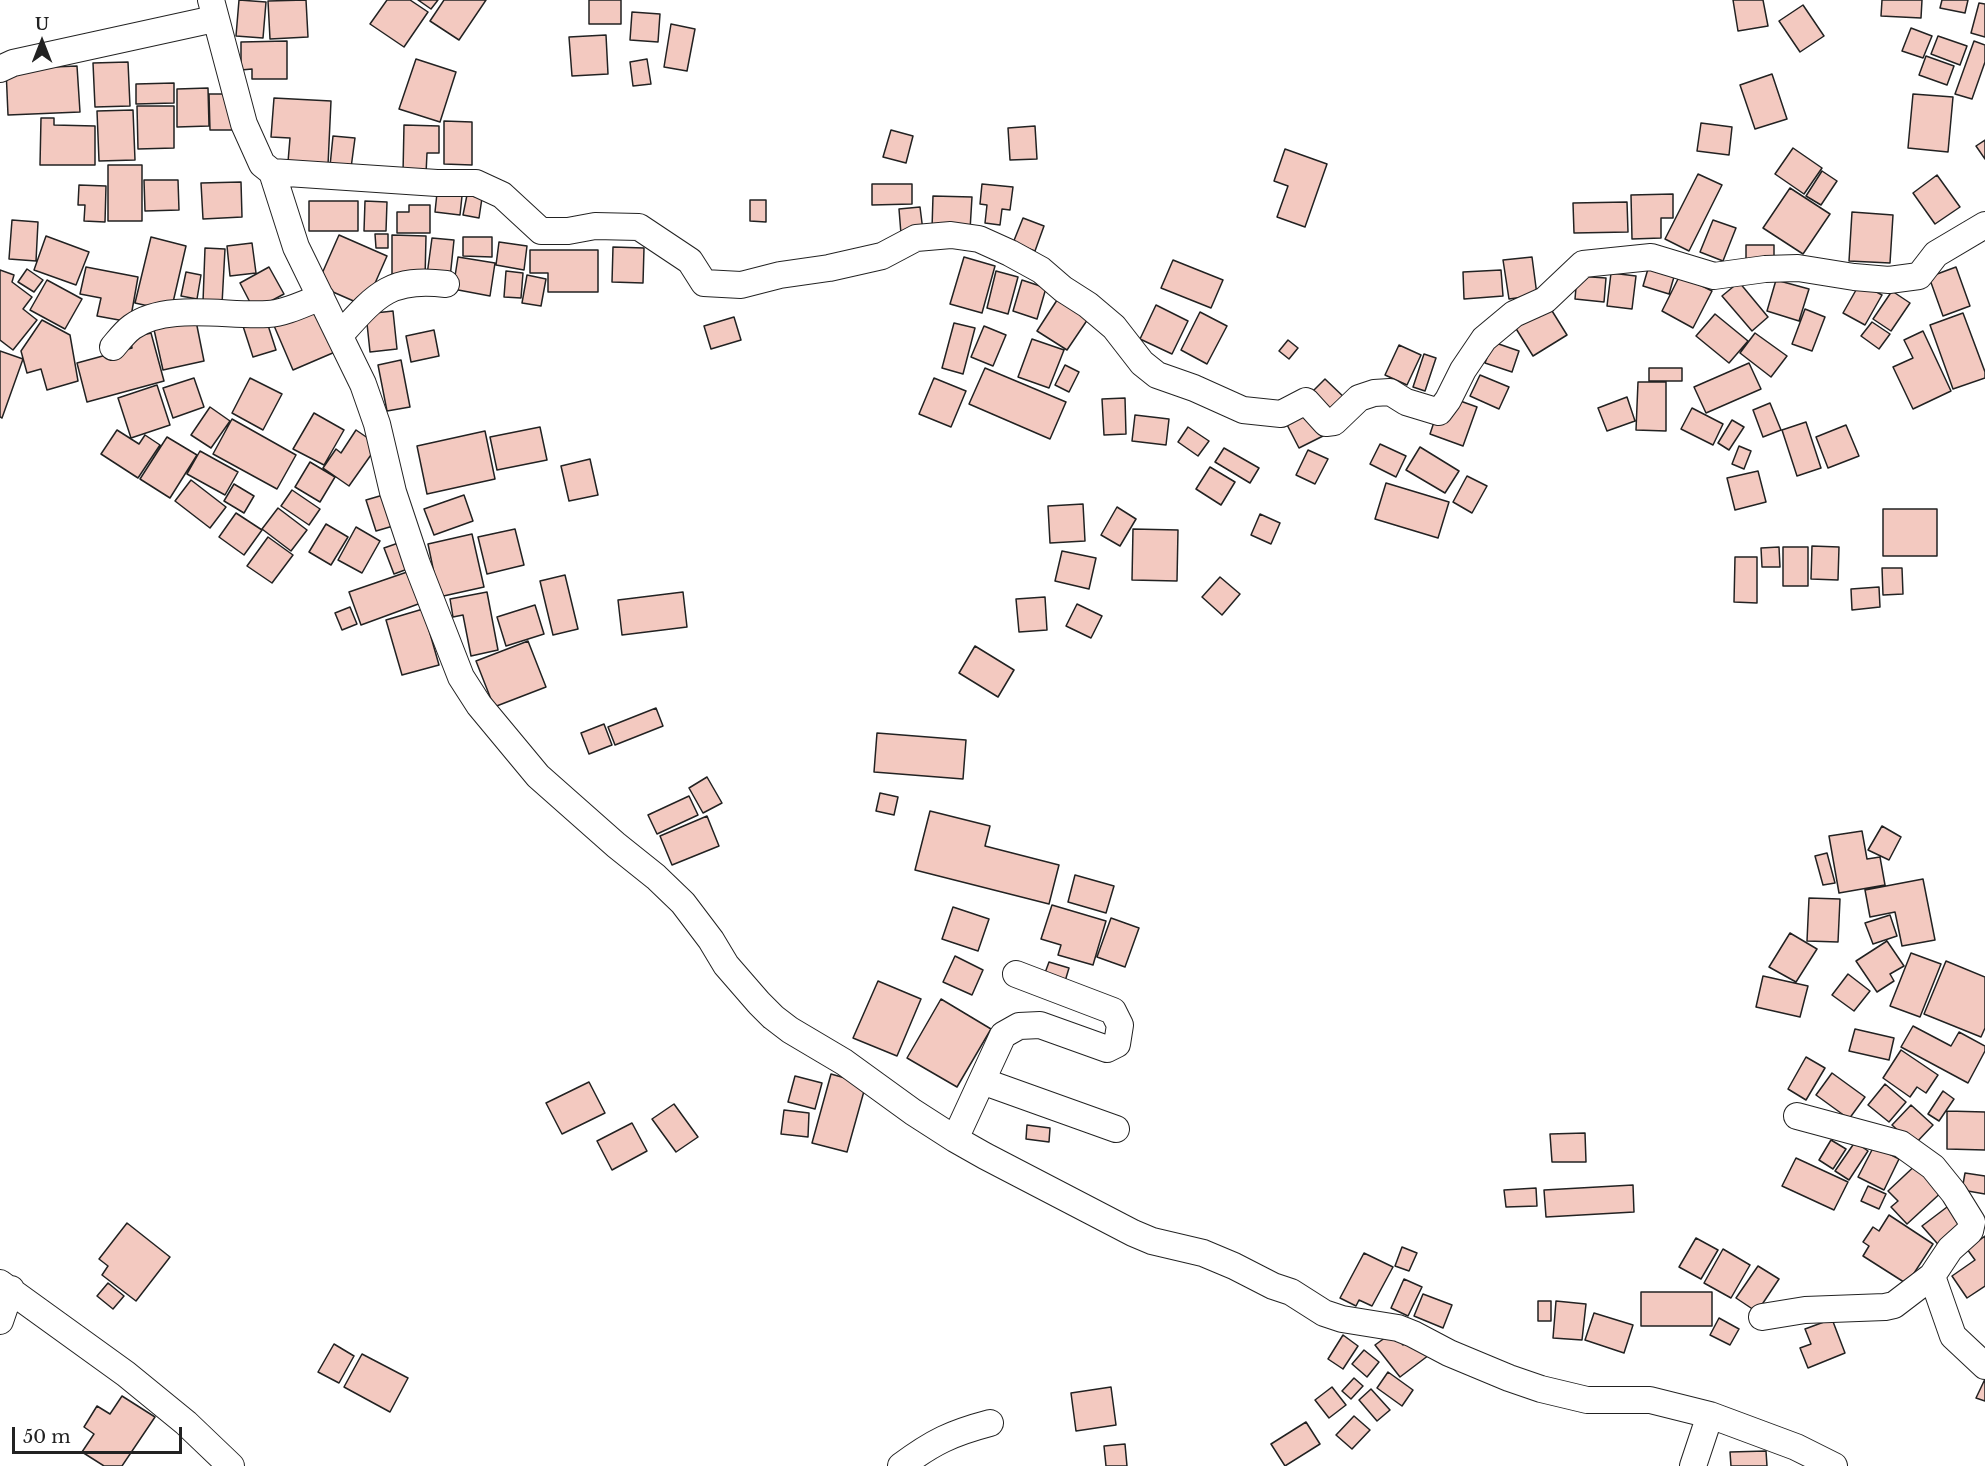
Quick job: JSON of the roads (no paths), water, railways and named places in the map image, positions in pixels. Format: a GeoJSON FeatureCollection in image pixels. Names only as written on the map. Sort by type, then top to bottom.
{"type":"FeatureCollection","features":[{"type":"Feature","properties":{"kind":"street"},"geometry":{"type":"LineString","coordinates":[[0,69],[13,63],[213,9],[244,124],[262,164],[272,172],[296,247],[363,384],[393,492],[417,564],[461,677],[479,705],[538,776],[616,845],[656,876],[683,903],[711,940],[726,965],[759,1003],[790,1030],[844,1062],[955,1139],[1116,1225],[1152,1241],[1203,1253],[1291,1293],[1333,1316],[1398,1328],[1469,1362],[1509,1378],[1566,1396],[1587,1400],[1650,1401],[1710,1415],[1796,1447],[1834,1466]]}},
{"type":"Feature","properties":{"kind":"street"},"geometry":{"type":"LineString","coordinates":[[272,172],[437,183],[476,183],[502,195],[542,231],[568,231],[595,226],[639,227],[690,261],[704,283],[741,285],[780,275],[829,268],[882,256],[916,238],[951,235],[979,239],[1041,270],[1063,289],[1088,305],[1114,327],[1142,363],[1157,375],[1243,410],[1281,414],[1306,401],[1326,423],[1334,422],[1359,398],[1374,393],[1390,392],[1406,402],[1439,412],[1484,339],[1514,314],[1545,300],[1582,264],[1651,257],[1714,276],[1765,269],[1798,268],[1889,280],[1919,276],[1936,254],[1985,225]]}},
{"type":"Feature","properties":{"kind":"street"},"geometry":{"type":"LineString","coordinates":[[340,335],[358,314],[380,295],[395,286],[424,282],[446,284]]}},
{"type":"Feature","properties":{"kind":"street"},"geometry":{"type":"LineString","coordinates":[[113,346],[133,326],[156,316],[219,311],[271,314],[321,297]]}},
{"type":"Feature","properties":{"kind":"street"},"geometry":{"type":"LineString","coordinates":[[955,1139],[1003,1035],[1019,1026],[1040,1024],[1107,1049],[1117,1044],[1120,1024],[1113,1011],[1016,974]]}},
{"type":"Feature","properties":{"kind":"street"},"geometry":{"type":"LineString","coordinates":[[982,1081],[1116,1129]]}},
{"type":"Feature","properties":{"kind":"street"},"geometry":{"type":"LineString","coordinates":[[1762,1317],[1805,1310],[1876,1308],[1894,1305],[1932,1276],[1950,1249],[1970,1231],[1972,1222],[1934,1167],[1901,1144],[1797,1116]]}},
{"type":"Feature","properties":{"kind":"street"},"geometry":{"type":"LineString","coordinates":[[1932,1276],[1953,1336],[1985,1366]]}},
{"type":"Feature","properties":{"kind":"street"},"geometry":{"type":"LineString","coordinates":[[0,1321],[5,1286],[126,1374],[186,1423],[231,1466]]}},
{"type":"Feature","properties":{"kind":"street"},"geometry":{"type":"LineString","coordinates":[[1693,1466],[1710,1415]]}},
{"type":"Feature","properties":{"kind":"street"},"geometry":{"type":"LineString","coordinates":[[901,1466],[930,1445],[951,1434],[990,1423]]}}]}
